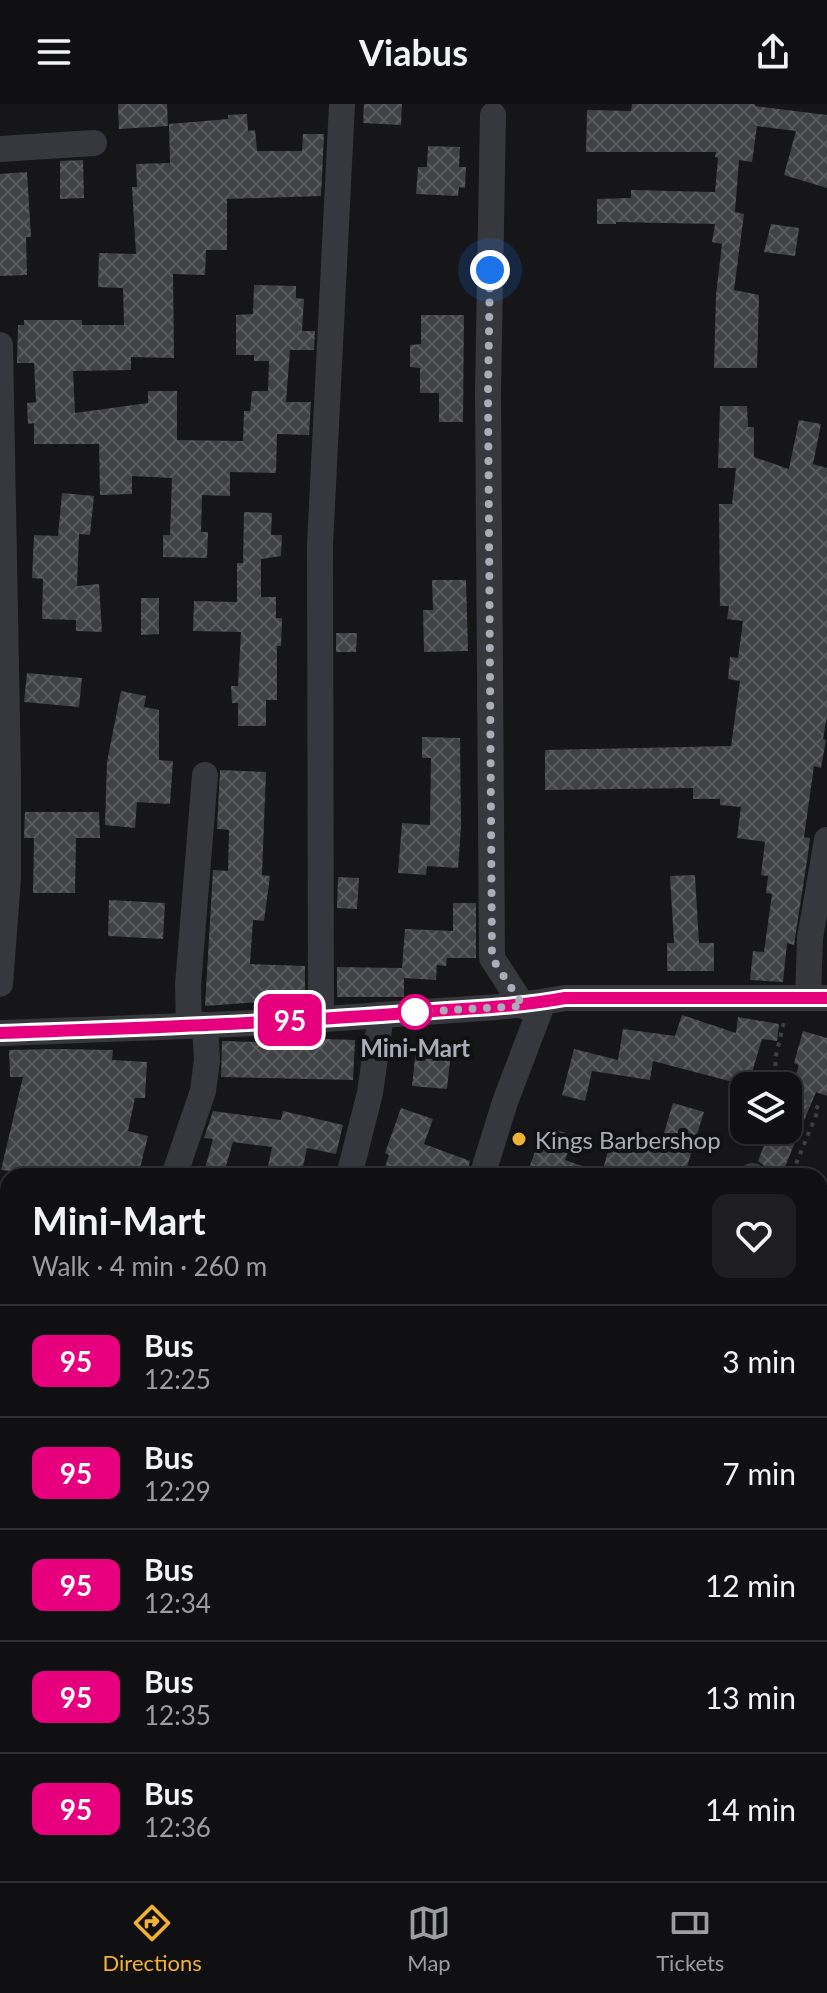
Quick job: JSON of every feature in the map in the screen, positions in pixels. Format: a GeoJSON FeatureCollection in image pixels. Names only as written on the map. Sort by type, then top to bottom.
{"type":"FeatureCollection","features":[{"type":"Feature","properties":{"kind":"street"},"geometry":{"type":"LineString","coordinates":[[321,1019],[320,545],[342,104]]}},
{"type":"Feature","properties":{"kind":"street"},"geometry":{"type":"LineString","coordinates":[[493,115],[488,392],[492,958],[533,1004]]}},
{"type":"Feature","properties":{"kind":"street"},"geometry":{"type":"LineString","coordinates":[[0,149],[94,143]]}},
{"type":"Feature","properties":{"kind":"street"},"geometry":{"type":"LineString","coordinates":[[0,345],[8,776],[8,878],[0,984]]}},
{"type":"Feature","properties":{"kind":"street"},"geometry":{"type":"LineString","coordinates":[[177,1168],[203,1091],[207,1060],[197,1026],[189,972],[205,775]]}},
{"type":"Feature","properties":{"kind":"street"},"geometry":{"type":"LineString","coordinates":[[0,1033],[321,1019],[533,1004],[565,998],[808,998],[810,938],[827,840]]}},
{"type":"Feature","properties":{"kind":"street"},"geometry":{"type":"LineString","coordinates":[[484,1168],[533,1004]]}},
{"type":"Feature","properties":{"kind":"street"},"geometry":{"type":"LineString","coordinates":[[351,1168],[370,1093],[381,1015]]}},
{"type":"Feature","properties":{"kind":"path"},"geometry":{"type":"LineString","coordinates":[[776,1072],[775,1059],[808,998]]}},
{"type":"Feature","properties":{"kind":"path"},"geometry":{"type":"LineString","coordinates":[[794,1168],[819,1108],[802,1100]]}},
{"type":"Feature","properties":{"kind":"building"},"geometry":{"type":"Polygon","coordinates":[[[118,104],[167,104],[168,126],[119,129],[118,104]]]}},
{"type":"Feature","properties":{"kind":"building"},"geometry":{"type":"Polygon","coordinates":[[[364,104],[402,104],[401,125],[363,123],[364,104]]]}},
{"type":"Feature","properties":{"kind":"building"},"geometry":{"type":"Polygon","coordinates":[[[632,104],[755,104],[827,115],[827,188],[784,175],[796,131],[757,126],[752,162],[739,160],[735,212],[744,214],[734,290],[759,295],[757,368],[714,368],[716,295],[722,244],[712,242],[715,224],[597,224],[597,199],[631,198],[631,190],[715,192],[716,152],[586,152],[587,110],[631,111],[632,104]]]}},
{"type":"Feature","properties":{"kind":"building"},"geometry":{"type":"Polygon","coordinates":[[[247,114],[248,131],[255,130],[257,151],[302,151],[303,134],[324,134],[321,196],[227,199],[227,250],[206,250],[205,275],[173,274],[174,358],[131,357],[131,370],[73,371],[75,413],[148,403],[148,391],[177,391],[177,440],[243,441],[244,411],[250,411],[252,391],[268,391],[269,361],[254,361],[254,355],[236,355],[236,315],[253,314],[254,285],[296,286],[296,298],[304,299],[302,331],[315,331],[314,350],[290,350],[286,402],[311,402],[309,435],[277,434],[276,473],[230,472],[230,496],[202,495],[201,532],[208,532],[207,558],[163,557],[163,535],[170,535],[172,478],[132,476],[132,494],[100,495],[99,444],[34,444],[34,423],[28,424],[27,403],[36,402],[34,363],[17,363],[18,325],[24,325],[24,320],[82,320],[82,325],[124,325],[123,288],[98,287],[99,253],[136,254],[132,187],[137,187],[136,164],[170,163],[169,124],[228,119],[228,115],[247,114]]]}},
{"type":"Feature","properties":{"kind":"building"},"geometry":{"type":"Polygon","coordinates":[[[428,146],[460,147],[459,167],[466,167],[465,188],[459,187],[458,196],[416,194],[418,167],[427,167],[428,146]]]}},
{"type":"Feature","properties":{"kind":"building"},"geometry":{"type":"Polygon","coordinates":[[[83,160],[84,198],[60,199],[60,161],[83,160]]]}},
{"type":"Feature","properties":{"kind":"building"},"geometry":{"type":"Polygon","coordinates":[[[27,172],[31,237],[26,237],[27,275],[0,276],[0,174],[27,172]]]}},
{"type":"Feature","properties":{"kind":"building"},"geometry":{"type":"Polygon","coordinates":[[[771,224],[799,228],[795,256],[764,252],[771,224]]]}},
{"type":"Feature","properties":{"kind":"building"},"geometry":{"type":"Polygon","coordinates":[[[421,315],[464,315],[463,422],[439,422],[439,393],[420,393],[420,368],[410,367],[410,345],[421,344],[421,315]]]}},
{"type":"Feature","properties":{"kind":"building"},"geometry":{"type":"Polygon","coordinates":[[[720,406],[747,406],[748,427],[754,427],[754,457],[789,469],[799,420],[821,424],[813,464],[827,468],[827,716],[823,739],[826,740],[821,768],[814,766],[804,837],[810,838],[808,854],[794,945],[787,943],[783,982],[750,980],[753,951],[764,952],[772,894],[766,893],[768,876],[761,875],[765,842],[737,838],[741,807],[720,805],[720,799],[693,799],[693,788],[545,790],[545,750],[731,746],[740,681],[728,679],[730,657],[738,658],[743,621],[727,619],[729,606],[720,606],[719,504],[732,504],[736,468],[718,468],[720,406]]]}},
{"type":"Feature","properties":{"kind":"building"},"geometry":{"type":"Polygon","coordinates":[[[62,493],[94,496],[90,535],[79,534],[77,586],[99,584],[102,632],[76,631],[76,620],[42,619],[43,579],[32,578],[34,535],[58,536],[62,493]]]}},
{"type":"Feature","properties":{"kind":"building"},"geometry":{"type":"Polygon","coordinates":[[[244,512],[272,513],[271,535],[282,535],[281,556],[261,559],[261,597],[276,597],[276,618],[282,618],[281,646],[277,646],[277,700],[266,700],[266,726],[238,726],[238,703],[232,703],[231,686],[238,686],[241,632],[193,631],[194,601],[237,602],[237,563],[243,563],[244,512]]]}},
{"type":"Feature","properties":{"kind":"building"},"geometry":{"type":"Polygon","coordinates":[[[432,580],[466,580],[468,651],[424,652],[423,610],[433,610],[432,580]]]}},
{"type":"Feature","properties":{"kind":"building"},"geometry":{"type":"Polygon","coordinates":[[[141,598],[159,598],[159,634],[141,635],[141,598]]]}},
{"type":"Feature","properties":{"kind":"building"},"geometry":{"type":"Polygon","coordinates":[[[336,633],[357,633],[356,652],[336,652],[336,633]]]}},
{"type":"Feature","properties":{"kind":"building"},"geometry":{"type":"Polygon","coordinates":[[[27,673],[82,678],[79,707],[24,702],[27,673]]]}},
{"type":"Feature","properties":{"kind":"building"},"geometry":{"type":"Polygon","coordinates":[[[121,691],[146,696],[144,707],[159,710],[159,760],[173,761],[170,804],[137,802],[135,828],[105,825],[107,762],[121,691]]]}},
{"type":"Feature","properties":{"kind":"building"},"geometry":{"type":"Polygon","coordinates":[[[422,737],[460,738],[458,868],[427,866],[426,875],[398,873],[402,823],[430,825],[431,758],[422,758],[422,737]]]}},
{"type":"Feature","properties":{"kind":"building"},"geometry":{"type":"Polygon","coordinates":[[[220,770],[266,772],[262,875],[270,876],[264,921],[253,920],[250,964],[305,966],[305,998],[261,997],[261,1002],[205,1006],[213,870],[228,871],[229,830],[217,829],[220,770]]]}},
{"type":"Feature","properties":{"kind":"building"},"geometry":{"type":"Polygon","coordinates":[[[25,812],[99,812],[100,838],[76,838],[75,893],[33,893],[34,838],[24,838],[25,812]]]}},
{"type":"Feature","properties":{"kind":"building"},"geometry":{"type":"Polygon","coordinates":[[[695,875],[699,943],[714,943],[714,971],[667,971],[667,943],[674,943],[670,876],[695,875]]]}},
{"type":"Feature","properties":{"kind":"building"},"geometry":{"type":"Polygon","coordinates":[[[338,877],[359,878],[357,909],[337,908],[338,877]]]}},
{"type":"Feature","properties":{"kind":"building"},"geometry":{"type":"Polygon","coordinates":[[[109,900],[165,903],[163,939],[108,936],[109,900]]]}},
{"type":"Feature","properties":{"kind":"building"},"geometry":{"type":"Polygon","coordinates":[[[453,903],[476,903],[476,958],[447,958],[446,966],[437,965],[436,980],[404,978],[404,997],[337,997],[337,967],[402,968],[405,929],[453,931],[453,903]]]}},
{"type":"Feature","properties":{"kind":"building"},"geometry":{"type":"Polygon","coordinates":[[[682,1015],[736,1033],[738,1017],[779,1024],[777,1041],[762,1039],[752,1072],[730,1072],[730,1081],[653,1061],[650,1080],[592,1071],[585,1101],[562,1095],[574,1049],[618,1060],[623,1029],[675,1036],[682,1015]]]}},
{"type":"Feature","properties":{"kind":"building"},"geometry":{"type":"Polygon","coordinates":[[[803,1031],[827,1038],[827,1096],[816,1092],[802,1126],[802,1072],[797,1072],[799,1065],[794,1063],[803,1031]]]}},
{"type":"Feature","properties":{"kind":"building"},"geometry":{"type":"Polygon","coordinates":[[[294,1038],[355,1040],[353,1080],[221,1077],[222,1041],[293,1043],[294,1038]]]}},
{"type":"Feature","properties":{"kind":"building"},"geometry":{"type":"Polygon","coordinates":[[[416,1049],[451,1052],[447,1089],[412,1086],[416,1049]]]}},
{"type":"Feature","properties":{"kind":"building"},"geometry":{"type":"Polygon","coordinates":[[[9,1050],[113,1050],[112,1060],[147,1062],[145,1098],[135,1098],[128,1131],[148,1136],[140,1168],[1,1168],[23,1077],[10,1077],[9,1050]]]}},
{"type":"Feature","properties":{"kind":"building"},"geometry":{"type":"Polygon","coordinates":[[[673,1103],[704,1112],[686,1168],[603,1168],[613,1133],[660,1146],[673,1103]]]}},
{"type":"Feature","properties":{"kind":"building"},"geometry":{"type":"Polygon","coordinates":[[[401,1108],[433,1119],[424,1144],[470,1161],[468,1168],[385,1168],[389,1155],[385,1153],[401,1108]]]}},
{"type":"Feature","properties":{"kind":"building"},"geometry":{"type":"Polygon","coordinates":[[[213,1111],[281,1120],[283,1111],[343,1125],[336,1154],[307,1148],[303,1168],[268,1168],[272,1147],[233,1142],[225,1168],[205,1168],[213,1139],[204,1138],[213,1111]]]}},
{"type":"Feature","properties":{"kind":"building"},"geometry":{"type":"Polygon","coordinates":[[[554,1129],[574,1136],[565,1160],[588,1168],[529,1168],[539,1141],[548,1145],[554,1129]]]}},
{"type":"Feature","properties":{"kind":"building"},"geometry":{"type":"Polygon","coordinates":[[[765,1144],[794,1144],[784,1168],[766,1168],[758,1161],[765,1144]]]}},
{"type":"Feature","properties":{"kind":"bus line","name":"95"},"geometry":{"type":"LineString","coordinates":[[0,1033],[321,1019],[523,1006],[565,998],[827,998]]}},
{"type":"Feature","properties":{"kind":"place","name":"Mini-Mart"},"geometry":{"type":"Point","coordinates":[415,1012]}},
{"type":"Feature","properties":{"kind":"place","name":"Kings Barbershop"},"geometry":{"type":"Point","coordinates":[519,1139]}},
{"type":"Feature","properties":{"kind":"route"},"geometry":{"type":"LineString","coordinates":[[415,1012],[523,1006],[492,958],[490,270]]}}]}
